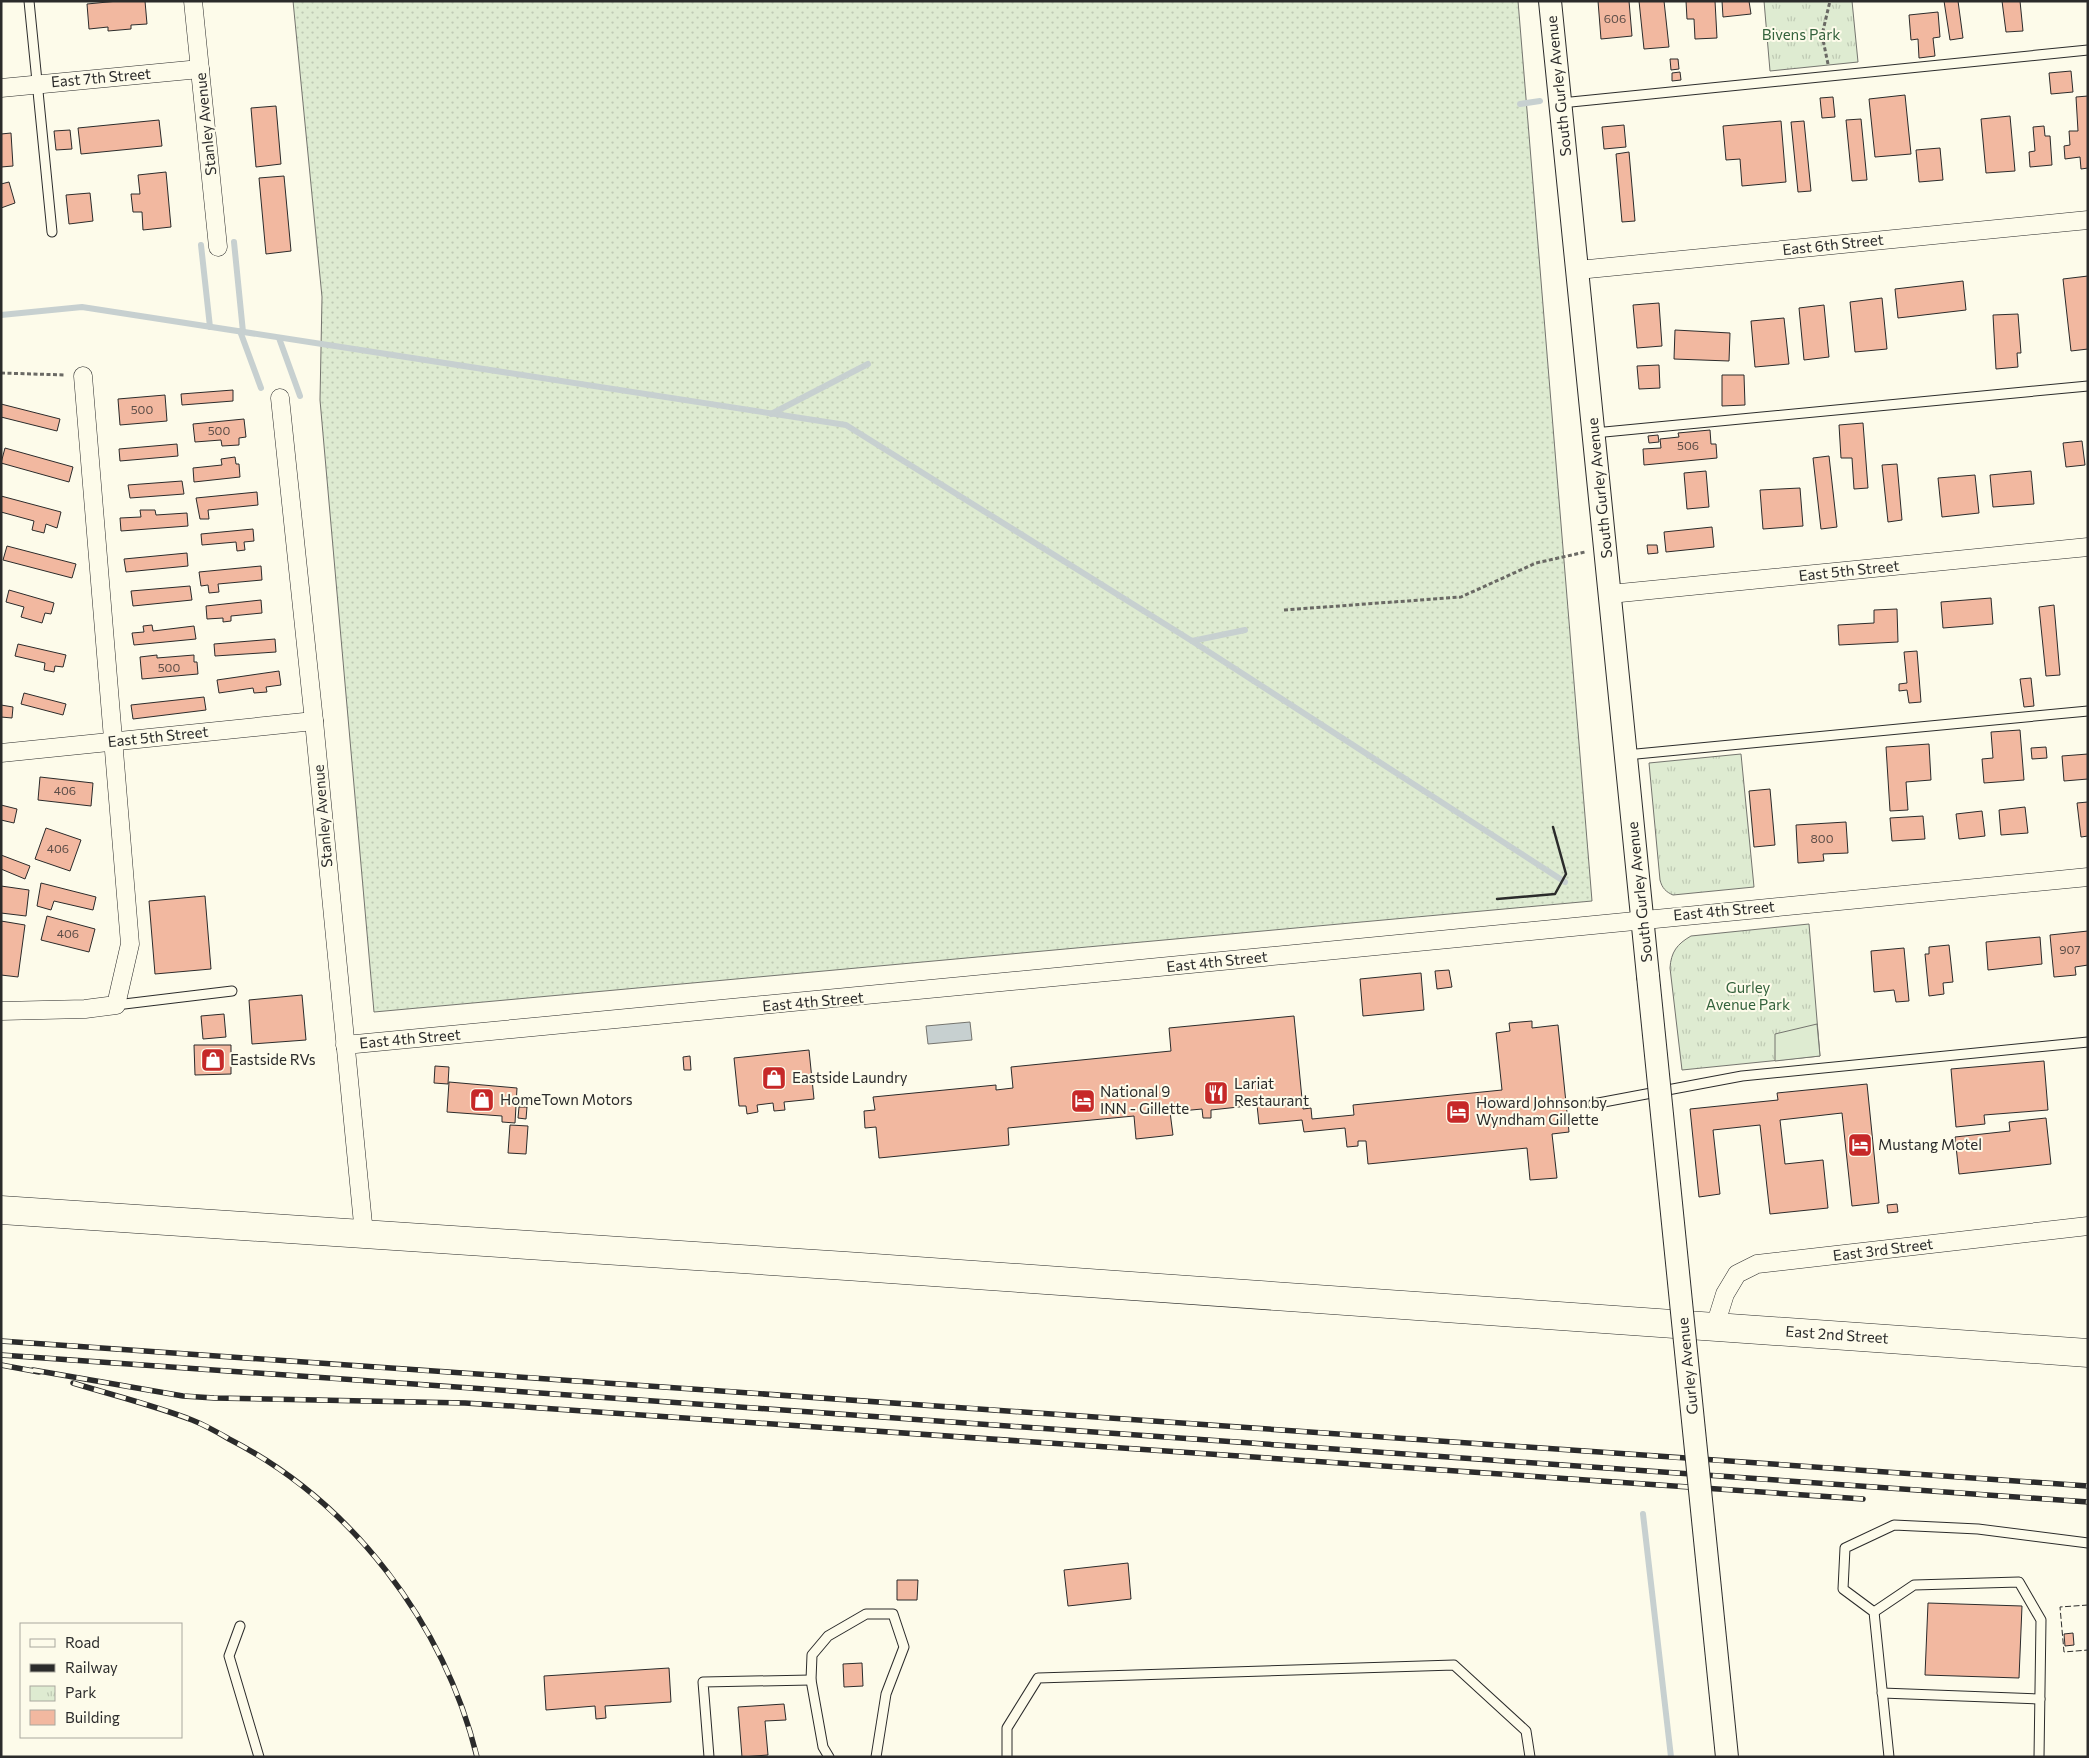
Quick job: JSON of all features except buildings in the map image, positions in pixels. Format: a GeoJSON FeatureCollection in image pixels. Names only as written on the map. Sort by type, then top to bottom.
{"type":"FeatureCollection","features":[{"type":"Feature","properties":{"kind":"main road","name":"East 2nd Street"},"geometry":{"type":"LineString","coordinates":[[1,1210],[1587,1317],[2088,1353]]}},
{"type":"Feature","properties":{"kind":"street","name":"Stanley Avenue"},"geometry":{"type":"LineString","coordinates":[[193,1],[218,247]]}},
{"type":"Feature","properties":{"kind":"street","name":"South Gurley Avenue"},"geometry":{"type":"LineString","coordinates":[[1550,1],[1648,976]]}},
{"type":"Feature","properties":{"kind":"street","name":"East 7th Street"},"geometry":{"type":"LineString","coordinates":[[1,88],[200,69]]}},
{"type":"Feature","properties":{"kind":"street","name":"East 6th Street"},"geometry":{"type":"LineString","coordinates":[[1578,270],[2088,220]]}},
{"type":"Feature","properties":{"kind":"street"},"geometry":{"type":"LineString","coordinates":[[1,1011],[85,1009],[116,1005],[130,944],[83,376]]}},
{"type":"Feature","properties":{"kind":"street","name":"Stanley Avenue"},"geometry":{"type":"LineString","coordinates":[[280,398],[314,721],[364,1234]]}},
{"type":"Feature","properties":{"kind":"street","name":"East 5th Street"},"geometry":{"type":"LineString","coordinates":[[1610,594],[2088,547]]}},
{"type":"Feature","properties":{"kind":"street","name":"East 5th Street"},"geometry":{"type":"LineString","coordinates":[[1,753],[314,721]]}},
{"type":"Feature","properties":{"kind":"street","name":"East 4th Street"},"geometry":{"type":"LineString","coordinates":[[345,1045],[843,999],[1642,919],[2088,877]]}},
{"type":"Feature","properties":{"kind":"street","name":"Gurley Avenue"},"geometry":{"type":"LineString","coordinates":[[1648,976],[1727,1757]]}},
{"type":"Feature","properties":{"kind":"street","name":"East 3rd Street"},"geometry":{"type":"LineString","coordinates":[[1715,1326],[1725,1294],[1737,1274],[1757,1264],[2088,1226]]}},
{"type":"Feature","properties":{"kind":"lane"},"geometry":{"type":"LineString","coordinates":[[29,1],[52,232]]}},
{"type":"Feature","properties":{"kind":"lane"},"geometry":{"type":"LineString","coordinates":[[1560,103],[2088,50]]}},
{"type":"Feature","properties":{"kind":"lane"},"geometry":{"type":"LineString","coordinates":[[1594,433],[2088,386]]}},
{"type":"Feature","properties":{"kind":"lane"},"geometry":{"type":"LineString","coordinates":[[1626,755],[2088,711]]}},
{"type":"Feature","properties":{"kind":"lane"},"geometry":{"type":"LineString","coordinates":[[116,1005],[232,991]]}},
{"type":"Feature","properties":{"kind":"lane"},"geometry":{"type":"LineString","coordinates":[[1593,1104],[1742,1076],[2088,1042]]}},
{"type":"Feature","properties":{"kind":"lane"},"geometry":{"type":"LineString","coordinates":[[1889,1757],[1874,1612],[1843,1589],[1845,1548],[1894,1525],[1978,1529],[2088,1543]]}},
{"type":"Feature","properties":{"kind":"lane"},"geometry":{"type":"LineString","coordinates":[[1874,1612],[1914,1585],[2019,1582],[2041,1620],[2040,1757]]}},
{"type":"Feature","properties":{"kind":"lane"},"geometry":{"type":"LineString","coordinates":[[829,1757],[823,1747],[811,1680],[812,1655],[828,1636],[866,1614],[893,1614],[904,1647],[886,1694],[876,1757]]}},
{"type":"Feature","properties":{"kind":"lane"},"geometry":{"type":"LineString","coordinates":[[240,1626],[229,1656],[259,1757]]}},
{"type":"Feature","properties":{"kind":"lane"},"geometry":{"type":"LineString","coordinates":[[1007,1757],[1007,1728],[1038,1678],[1454,1665],[1526,1731],[1530,1757]]}},
{"type":"Feature","properties":{"kind":"lane"},"geometry":{"type":"LineString","coordinates":[[709,1757],[703,1682],[811,1680]]}},
{"type":"Feature","properties":{"kind":"lane"},"geometry":{"type":"LineString","coordinates":[[1882,1693],[2040,1699]]}},
{"type":"Feature","properties":{"kind":"path"},"geometry":{"type":"LineString","coordinates":[[1830,1],[1822,35],[1830,76]]}},
{"type":"Feature","properties":{"kind":"path"},"geometry":{"type":"LineString","coordinates":[[1,373],[83,376]]}},
{"type":"Feature","properties":{"kind":"path"},"geometry":{"type":"LineString","coordinates":[[1284,610],[1461,597],[1536,563],[1606,548]]}},
{"type":"Feature","properties":{"kind":"green space"},"geometry":{"type":"Polygon","coordinates":[[[293,1],[1518,1],[1592,901],[374,1012],[320,400],[322,297],[293,1]]]}},
{"type":"Feature","properties":{"kind":"green space","name":"Bivens Park"},"geometry":{"type":"Polygon","coordinates":[[[1764,1],[1852,1],[1858,62],[1770,71],[1764,1]]]}},
{"type":"Feature","properties":{"kind":"green space"},"geometry":{"type":"Polygon","coordinates":[[[1741,754],[1754,887],[1673,895],[1666,891],[1660,880],[1649,763],[1741,754]]]}},
{"type":"Feature","properties":{"kind":"green space","name":"Gurley Avenue Park"},"geometry":{"type":"Polygon","coordinates":[[[1809,924],[1820,1056],[1682,1070],[1670,968],[1673,953],[1678,945],[1691,936],[1809,924]]]}},
{"type":"Feature","properties":{"kind":"green space"},"geometry":{"type":"Polygon","coordinates":[[[1817,1024],[1820,1056],[1775,1061],[1775,1034],[1817,1024]]]}},
{"type":"Feature","properties":{"kind":"shaded area"},"geometry":{"type":"Polygon","coordinates":[[[970,1022],[972,1040],[928,1044],[926,1026],[970,1022]]]}},
{"type":"Feature","properties":{"kind":"waterway"},"geometry":{"type":"LineString","coordinates":[[1520,104],[1540,101]]}},
{"type":"Feature","properties":{"kind":"waterway"},"geometry":{"type":"LineString","coordinates":[[234,242],[243,332]]}},
{"type":"Feature","properties":{"kind":"waterway"},"geometry":{"type":"LineString","coordinates":[[201,245],[210,327]]}},
{"type":"Feature","properties":{"kind":"waterway"},"geometry":{"type":"LineString","coordinates":[[1,315],[82,307],[846,425],[1192,641],[1565,882]]}},
{"type":"Feature","properties":{"kind":"waterway"},"geometry":{"type":"LineString","coordinates":[[240,331],[261,388]]}},
{"type":"Feature","properties":{"kind":"waterway"},"geometry":{"type":"LineString","coordinates":[[279,338],[300,396]]}},
{"type":"Feature","properties":{"kind":"waterway"},"geometry":{"type":"LineString","coordinates":[[771,414],[868,364]]}},
{"type":"Feature","properties":{"kind":"waterway"},"geometry":{"type":"LineString","coordinates":[[1192,641],[1245,630]]}},
{"type":"Feature","properties":{"kind":"waterway"},"geometry":{"type":"LineString","coordinates":[[1643,1514],[1671,1757]]}},
{"type":"Feature","properties":{"kind":"railway"},"geometry":{"type":"LineString","coordinates":[[1,1341],[2088,1486]]}},
{"type":"Feature","properties":{"kind":"railway"},"geometry":{"type":"LineString","coordinates":[[1,1355],[2088,1502]]}},
{"type":"Feature","properties":{"kind":"railway"},"geometry":{"type":"LineString","coordinates":[[1,1365],[39,1372]]}},
{"type":"Feature","properties":{"kind":"railway"},"geometry":{"type":"LineString","coordinates":[[33,1370],[183,1396],[465,1403],[1863,1499]]}},
{"type":"Feature","properties":{"kind":"railway"},"geometry":{"type":"LineString","coordinates":[[73,1383],[202,1424],[274,1465],[315,1496],[353,1532],[387,1571],[416,1614],[442,1660],[462,1707],[477,1757]]}},
{"type":"Feature","properties":{"kind":"fence"},"geometry":{"type":"LineString","coordinates":[[2088,1605],[2060,1607],[2064,1652],[2088,1650]]}},
{"type":"Feature","properties":{"kind":"wall"},"geometry":{"type":"LineString","coordinates":[[1497,899],[1555,894],[1566,874],[1553,827]]}},
{"type":"Feature","properties":{"kind":"place","name":"Eastside RVs"},"geometry":{"type":"Point","coordinates":[213,1060]}},
{"type":"Feature","properties":{"kind":"place","name":"Eastside Laundry"},"geometry":{"type":"Point","coordinates":[774,1078]}},
{"type":"Feature","properties":{"kind":"place","name":"Lariat Restaurant"},"geometry":{"type":"Point","coordinates":[1216,1093]}},
{"type":"Feature","properties":{"kind":"place","name":"HomeTown Motors"},"geometry":{"type":"Point","coordinates":[482,1100]}},
{"type":"Feature","properties":{"kind":"place","name":"National 9 INN - Gillette"},"geometry":{"type":"Point","coordinates":[1083,1101]}},
{"type":"Feature","properties":{"kind":"place","name":"Howard Johnson by Wyndham Gillette"},"geometry":{"type":"Point","coordinates":[1458,1112]}},
{"type":"Feature","properties":{"kind":"place","name":"Mustang Motel"},"geometry":{"type":"Point","coordinates":[1860,1145]}}]}
